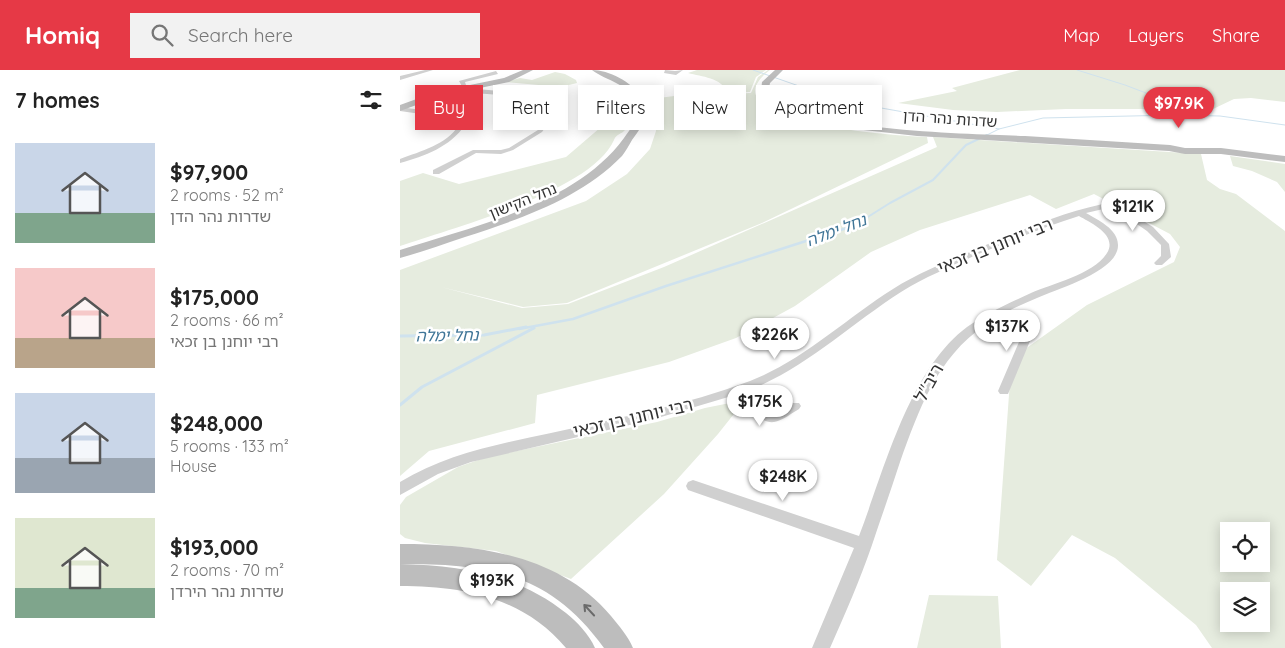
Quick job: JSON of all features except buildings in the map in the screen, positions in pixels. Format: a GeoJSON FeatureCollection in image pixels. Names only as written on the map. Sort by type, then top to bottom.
{"type":"FeatureCollection","features":[{"type":"Feature","properties":{"kind":"main road"},"geometry":{"type":"LineString","coordinates":[[480,85],[506,80],[529,70]]}},
{"type":"Feature","properties":{"kind":"main road"},"geometry":{"type":"LineString","coordinates":[[596,70],[628,88],[640,102],[642,112],[638,126],[638,138]]}},
{"type":"Feature","properties":{"kind":"main road"},"geometry":{"type":"LineString","coordinates":[[602,70],[633,87],[643,97],[648,107],[638,138]]}},
{"type":"Feature","properties":{"kind":"main road","name":"שדרות נהר הדן"},"geometry":{"type":"LineString","coordinates":[[784,71],[778,79],[776,90],[786,102],[801,110],[852,122],[1169,145],[1187,152],[1193,147],[1285,154]]}},
{"type":"Feature","properties":{"kind":"main road","name":"שדרות נהר הדן"},"geometry":{"type":"LineString","coordinates":[[784,71],[766,82],[765,93],[770,99],[792,112],[831,123],[912,132],[1169,145]]}},
{"type":"Feature","properties":{"kind":"main road"},"geometry":{"type":"LineString","coordinates":[[400,108],[415,103]]}},
{"type":"Feature","properties":{"kind":"main road","name":"נחל הקישון"},"geometry":{"type":"LineString","coordinates":[[400,254],[513,216],[560,196],[602,169],[638,138]]}},
{"type":"Feature","properties":{"kind":"main road","name":"נחל הקישון"},"geometry":{"type":"LineString","coordinates":[[400,262],[506,225],[565,201],[614,170],[638,138]]}},
{"type":"Feature","properties":{"kind":"main road","name":"שדרות נהר הדן"},"geometry":{"type":"LineString","coordinates":[[1193,147],[1285,159]]}},
{"type":"Feature","properties":{"kind":"main road"},"geometry":{"type":"LineString","coordinates":[[406,551],[486,559],[514,566],[538,576],[563,588],[586,606],[620,648]]}},
{"type":"Feature","properties":{"kind":"main road"},"geometry":{"type":"LineString","coordinates":[[400,575],[440,576],[498,587],[544,609],[564,626],[582,648]]}},
{"type":"Feature","properties":{"kind":"street"},"geometry":{"type":"LineString","coordinates":[[400,78],[431,70]]}},
{"type":"Feature","properties":{"kind":"street"},"geometry":{"type":"LineString","coordinates":[[657,71],[674,73],[681,70]]}},
{"type":"Feature","properties":{"kind":"street"},"geometry":{"type":"LineString","coordinates":[[464,85],[462,82],[464,80],[496,73]]}},
{"type":"Feature","properties":{"kind":"street"},"geometry":{"type":"LineString","coordinates":[[436,172],[475,151],[501,152],[512,149],[540,131],[551,115],[548,107],[540,101],[524,97],[483,92]]}},
{"type":"Feature","properties":{"kind":"street"},"geometry":{"type":"LineString","coordinates":[[400,108],[450,116],[459,120],[462,125],[451,138],[443,143],[400,161]]}},
{"type":"Feature","properties":{"kind":"street","name":"רבי יוחנן בן זכאי"},"geometry":{"type":"LineString","coordinates":[[400,489],[428,473],[491,451],[655,415],[737,390],[775,375],[868,310],[923,275],[988,247],[1080,212],[1113,204],[1150,229],[1165,244],[1166,257],[1159,263]]}},
{"type":"Feature","properties":{"kind":"street","name":"ריב\"ל"},"geometry":{"type":"LineString","coordinates":[[821,648],[864,545],[919,398],[930,376],[962,337],[985,321],[1042,292],[1089,272],[1106,260],[1114,245],[1112,238],[1108,232],[1080,212]]}},
{"type":"Feature","properties":{"kind":"street"},"geometry":{"type":"LineString","coordinates":[[985,321],[1026,341],[1004,391]]}},
{"type":"Feature","properties":{"kind":"street"},"geometry":{"type":"LineString","coordinates":[[737,390],[749,405],[772,418],[795,406]]}},
{"type":"Feature","properties":{"kind":"street","name":"רבי יוחנן בן זכאי"},"geometry":{"type":"LineString","coordinates":[[400,497],[420,480],[450,464]]}},
{"type":"Feature","properties":{"kind":"street"},"geometry":{"type":"LineString","coordinates":[[693,486],[864,545]]}},
{"type":"Feature","properties":{"kind":"shaded area"},"geometry":{"type":"Polygon","coordinates":[[[697,70],[766,70],[756,77],[750,92],[746,92],[746,85],[722,85],[705,77],[688,73],[697,70]]]}},
{"type":"Feature","properties":{"kind":"shaded area"},"geometry":{"type":"Polygon","coordinates":[[[770,70],[755,88],[756,130],[848,130],[927,137],[928,143],[762,223],[567,303],[523,307],[441,287],[522,308],[568,304],[664,267],[937,147],[933,137],[1201,154],[1207,180],[1220,189],[1236,194],[1285,231],[1285,648],[1212,648],[1196,625],[1115,558],[1072,535],[1031,586],[997,560],[1010,381],[1021,352],[1087,305],[1174,262],[1180,247],[1170,234],[1094,194],[1056,209],[1030,195],[920,230],[871,252],[795,306],[736,338],[669,362],[537,395],[535,423],[429,451],[400,476],[400,270],[586,201],[627,174],[650,149],[656,130],[664,130],[664,97],[674,96],[674,130],[746,130],[746,93],[751,93],[758,77],[770,70]]]}},
{"type":"Feature","properties":{"kind":"shaded area"},"geometry":{"type":"Polygon","coordinates":[[[1020,70],[1285,70],[1285,102],[1251,98],[1234,99],[1213,109],[1066,109],[997,112],[953,110],[898,103],[957,91],[952,88],[1020,70]]]}},
{"type":"Feature","properties":{"kind":"shaded area"},"geometry":{"type":"Polygon","coordinates":[[[555,72],[565,74],[576,80],[577,83],[568,85],[539,85],[505,82],[520,78],[532,80],[555,72]]]}},
{"type":"Feature","properties":{"kind":"shaded area"},"geometry":{"type":"Polygon","coordinates":[[[598,130],[625,130],[616,136],[601,158],[579,176],[550,191],[485,218],[400,246],[400,181],[423,173],[459,184],[566,157],[598,130]]]}},
{"type":"Feature","properties":{"kind":"shaded area"},"geometry":{"type":"Polygon","coordinates":[[[1230,156],[1285,164],[1285,192],[1277,182],[1252,171],[1233,166],[1230,156]]]}},
{"type":"Feature","properties":{"kind":"shaded area"},"geometry":{"type":"Polygon","coordinates":[[[745,400],[718,434],[664,494],[571,579],[496,551],[425,543],[405,538],[400,534],[400,505],[406,497],[458,467],[487,457],[657,422],[705,408],[745,400]]]}},
{"type":"Feature","properties":{"kind":"shaded area"},"geometry":{"type":"Polygon","coordinates":[[[929,595],[998,596],[1001,648],[917,648],[929,595]]]}},
{"type":"Feature","properties":{"kind":"waterway"},"geometry":{"type":"LineString","coordinates":[[753,70],[842,101],[999,129]]}},
{"type":"Feature","properties":{"kind":"waterway"},"geometry":{"type":"LineString","coordinates":[[1077,70],[1125,85],[1201,114]]}},
{"type":"Feature","properties":{"kind":"waterway","name":"נחל ימלה"},"geometry":{"type":"LineString","coordinates":[[999,129],[1043,118],[1175,115],[1220,116],[1285,125]]}},
{"type":"Feature","properties":{"kind":"waterway","name":"נחל ימלה"},"geometry":{"type":"LineString","coordinates":[[987,135],[999,129]]}},
{"type":"Feature","properties":{"kind":"waterway","name":"נחל ימלה"},"geometry":{"type":"LineString","coordinates":[[863,220],[933,180],[966,145],[987,135]]}},
{"type":"Feature","properties":{"kind":"waterway","name":"נחל ימלה"},"geometry":{"type":"LineString","coordinates":[[519,329],[573,319],[666,286],[856,225],[865,219]]}},
{"type":"Feature","properties":{"kind":"waterway","name":"נחל ימלה"},"geometry":{"type":"LineString","coordinates":[[400,336],[484,335],[526,327]]}},
{"type":"Feature","properties":{"kind":"waterway"},"geometry":{"type":"LineString","coordinates":[[400,405],[422,387],[534,328]]}}]}
